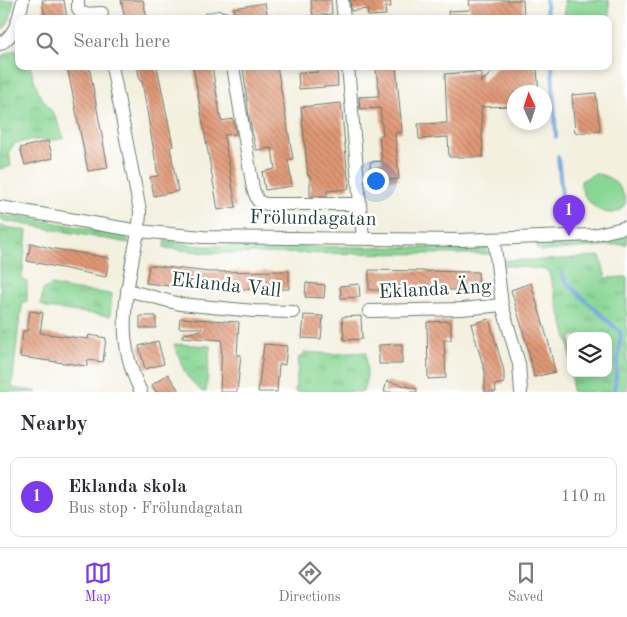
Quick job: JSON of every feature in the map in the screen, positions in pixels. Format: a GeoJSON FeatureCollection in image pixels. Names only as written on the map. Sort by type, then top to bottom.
{"type":"FeatureCollection","features":[{"type":"Feature","properties":{"kind":"street"},"geometry":{"type":"LineString","coordinates":[[19,15],[23,0]]}},
{"type":"Feature","properties":{"kind":"street"},"geometry":{"type":"LineString","coordinates":[[78,0],[78,8],[84,14],[101,10]]}},
{"type":"Feature","properties":{"kind":"street"},"geometry":{"type":"LineString","coordinates":[[342,0],[344,15]]}},
{"type":"Feature","properties":{"kind":"street"},"geometry":{"type":"LineString","coordinates":[[0,44],[8,38],[15,28]]}},
{"type":"Feature","properties":{"kind":"street"},"geometry":{"type":"LineString","coordinates":[[113,70],[140,211],[139,231],[127,290],[123,322],[130,366],[141,392]]}},
{"type":"Feature","properties":{"kind":"street"},"geometry":{"type":"LineString","coordinates":[[234,70],[252,189],[258,201],[266,204],[360,204]]}},
{"type":"Feature","properties":{"kind":"street"},"geometry":{"type":"LineString","coordinates":[[348,70],[363,239]]}},
{"type":"Feature","properties":{"kind":"street","name":"Frölundagatan"},"geometry":{"type":"LineString","coordinates":[[0,207],[139,231],[194,237],[494,239],[593,235],[627,227]]}},
{"type":"Feature","properties":{"kind":"street","name":"Eklanda Äng"},"geometry":{"type":"LineString","coordinates":[[494,239],[502,305],[519,364],[521,392]]}},
{"type":"Feature","properties":{"kind":"street","name":"Eklanda Vall"},"geometry":{"type":"LineString","coordinates":[[127,290],[180,304],[254,311],[293,312]]}},
{"type":"Feature","properties":{"kind":"street","name":"Eklanda Äng"},"geometry":{"type":"LineString","coordinates":[[369,311],[462,309],[502,305]]}},
{"type":"Feature","properties":{"kind":"green space"},"geometry":{"type":"Polygon","coordinates":[[[0,0],[14,0],[10,19],[4,29],[0,30],[0,0]]]}},
{"type":"Feature","properties":{"kind":"green space"},"geometry":{"type":"Polygon","coordinates":[[[564,0],[609,0],[610,15],[565,15],[564,0]]]}},
{"type":"Feature","properties":{"kind":"green space"},"geometry":{"type":"Polygon","coordinates":[[[15,51],[15,70],[31,70],[39,94],[55,116],[64,138],[15,143],[9,151],[11,166],[0,169],[0,57],[15,51]]]}},
{"type":"Feature","properties":{"kind":"green space"},"geometry":{"type":"Polygon","coordinates":[[[594,174],[610,179],[622,191],[626,202],[621,209],[609,213],[602,211],[589,202],[585,196],[581,181],[594,174]]]}},
{"type":"Feature","properties":{"kind":"green space"},"geometry":{"type":"Polygon","coordinates":[[[0,216],[25,217],[120,235],[126,237],[129,243],[0,220],[0,216]]]}},
{"type":"Feature","properties":{"kind":"green space"},"geometry":{"type":"Polygon","coordinates":[[[0,226],[27,231],[22,279],[27,282],[27,301],[23,302],[19,324],[12,384],[13,388],[37,392],[0,392],[0,226]]]}},
{"type":"Feature","properties":{"kind":"green space"},"geometry":{"type":"Polygon","coordinates":[[[627,235],[627,244],[542,251],[536,248],[538,244],[569,247],[569,244],[603,241],[627,235]]]}},
{"type":"Feature","properties":{"kind":"green space"},"geometry":{"type":"Polygon","coordinates":[[[165,240],[205,246],[486,248],[490,254],[207,253],[165,248],[165,240]]]}},
{"type":"Feature","properties":{"kind":"green space"},"geometry":{"type":"Polygon","coordinates":[[[600,256],[606,278],[627,277],[627,392],[572,392],[572,377],[612,377],[612,332],[567,332],[567,338],[548,270],[504,265],[505,260],[549,260],[600,256]]]}},
{"type":"Feature","properties":{"kind":"green space"},"geometry":{"type":"Polygon","coordinates":[[[51,285],[112,294],[110,316],[47,308],[41,304],[43,290],[51,285]]]}},
{"type":"Feature","properties":{"kind":"green space"},"geometry":{"type":"Polygon","coordinates":[[[174,344],[210,346],[206,392],[202,392],[186,375],[174,344]]]}},
{"type":"Feature","properties":{"kind":"green space"},"geometry":{"type":"Polygon","coordinates":[[[304,352],[335,354],[366,352],[367,376],[363,392],[295,392],[299,357],[303,357],[304,352]]]}},
{"type":"Feature","properties":{"kind":"building"},"geometry":{"type":"Polygon","coordinates":[[[42,0],[64,0],[66,15],[44,15],[42,0]]]}},
{"type":"Feature","properties":{"kind":"building"},"geometry":{"type":"Polygon","coordinates":[[[121,0],[143,0],[146,15],[124,15],[121,0]]]}},
{"type":"Feature","properties":{"kind":"building"},"geometry":{"type":"Polygon","coordinates":[[[311,0],[331,0],[332,14],[313,15],[311,0]]]}},
{"type":"Feature","properties":{"kind":"building"},"geometry":{"type":"Polygon","coordinates":[[[350,0],[390,0],[391,7],[385,7],[386,15],[368,15],[367,9],[351,11],[350,0]]]}},
{"type":"Feature","properties":{"kind":"building"},"geometry":{"type":"Polygon","coordinates":[[[469,0],[523,0],[524,15],[448,15],[448,11],[470,10],[469,0]]]}},
{"type":"Feature","properties":{"kind":"building"},"geometry":{"type":"Polygon","coordinates":[[[265,3],[267,15],[234,15],[233,8],[265,3]]]}},
{"type":"Feature","properties":{"kind":"building"},"geometry":{"type":"Polygon","coordinates":[[[68,70],[90,70],[108,168],[88,171],[68,70]]]}},
{"type":"Feature","properties":{"kind":"building"},"geometry":{"type":"Polygon","coordinates":[[[138,70],[158,70],[173,146],[170,147],[178,191],[154,196],[150,177],[158,176],[142,81],[140,81],[138,70]]]}},
{"type":"Feature","properties":{"kind":"building"},"geometry":{"type":"Polygon","coordinates":[[[194,70],[213,70],[221,121],[233,119],[236,134],[224,135],[236,207],[218,210],[194,70]]]}},
{"type":"Feature","properties":{"kind":"building"},"geometry":{"type":"Polygon","coordinates":[[[243,70],[278,70],[293,159],[288,160],[292,186],[265,190],[262,172],[275,169],[272,148],[256,150],[249,117],[243,70]]]}},
{"type":"Feature","properties":{"kind":"building"},"geometry":{"type":"Polygon","coordinates":[[[318,70],[337,70],[338,86],[299,89],[298,73],[318,72],[318,70]]]}},
{"type":"Feature","properties":{"kind":"building"},"geometry":{"type":"Polygon","coordinates":[[[376,70],[396,70],[402,132],[395,133],[399,179],[371,182],[370,162],[382,161],[379,135],[383,135],[380,108],[360,109],[359,97],[379,96],[376,70]]]}},
{"type":"Feature","properties":{"kind":"building"},"geometry":{"type":"Polygon","coordinates":[[[494,70],[537,70],[538,85],[507,85],[507,106],[481,107],[483,157],[449,157],[448,137],[419,139],[418,124],[447,123],[445,74],[481,72],[481,83],[494,70]]]}},
{"type":"Feature","properties":{"kind":"building"},"geometry":{"type":"Polygon","coordinates":[[[596,93],[600,131],[575,133],[572,95],[596,93]]]}},
{"type":"Feature","properties":{"kind":"building"},"geometry":{"type":"Polygon","coordinates":[[[341,103],[349,189],[327,191],[327,196],[310,196],[310,176],[308,176],[301,107],[341,103]]]}},
{"type":"Feature","properties":{"kind":"building"},"geometry":{"type":"Polygon","coordinates":[[[48,141],[53,158],[25,165],[20,148],[48,141]]]}},
{"type":"Feature","properties":{"kind":"building"},"geometry":{"type":"Polygon","coordinates":[[[31,243],[109,258],[106,277],[27,261],[31,243]]]}},
{"type":"Feature","properties":{"kind":"building"},"geometry":{"type":"Polygon","coordinates":[[[149,265],[209,272],[289,271],[289,289],[195,289],[146,283],[149,265]]]}},
{"type":"Feature","properties":{"kind":"building"},"geometry":{"type":"Polygon","coordinates":[[[369,270],[478,272],[479,290],[369,290],[369,270]]]}},
{"type":"Feature","properties":{"kind":"building"},"geometry":{"type":"Polygon","coordinates":[[[306,283],[325,285],[324,298],[305,297],[306,283]]]}},
{"type":"Feature","properties":{"kind":"building"},"geometry":{"type":"Polygon","coordinates":[[[531,283],[555,372],[534,377],[511,290],[531,283]]]}},
{"type":"Feature","properties":{"kind":"building"},"geometry":{"type":"Polygon","coordinates":[[[359,284],[360,297],[341,298],[340,286],[359,284]]]}},
{"type":"Feature","properties":{"kind":"building"},"geometry":{"type":"Polygon","coordinates":[[[30,311],[43,313],[40,333],[88,339],[89,335],[106,338],[103,362],[88,360],[87,366],[20,357],[23,331],[27,331],[30,311]]]}},
{"type":"Feature","properties":{"kind":"building"},"geometry":{"type":"Polygon","coordinates":[[[304,315],[323,316],[321,339],[302,338],[304,315]]]}},
{"type":"Feature","properties":{"kind":"building"},"geometry":{"type":"Polygon","coordinates":[[[140,316],[156,316],[156,328],[140,328],[140,316]]]}},
{"type":"Feature","properties":{"kind":"building"},"geometry":{"type":"Polygon","coordinates":[[[361,316],[362,339],[344,340],[342,317],[361,316]]]}},
{"type":"Feature","properties":{"kind":"building"},"geometry":{"type":"Polygon","coordinates":[[[180,318],[239,322],[237,355],[241,355],[237,392],[220,392],[222,340],[182,337],[182,335],[202,330],[202,328],[179,328],[180,318]]]}},
{"type":"Feature","properties":{"kind":"building"},"geometry":{"type":"Polygon","coordinates":[[[489,319],[504,371],[504,383],[495,385],[496,392],[485,392],[485,372],[471,324],[489,319]]]}},
{"type":"Feature","properties":{"kind":"building"},"geometry":{"type":"Polygon","coordinates":[[[451,321],[451,340],[444,340],[446,378],[428,379],[427,322],[451,321]]]}},
{"type":"Feature","properties":{"kind":"building"},"geometry":{"type":"Polygon","coordinates":[[[158,341],[164,364],[145,369],[139,346],[158,341]]]}},
{"type":"Feature","properties":{"kind":"building"},"geometry":{"type":"Polygon","coordinates":[[[264,344],[287,346],[285,365],[279,364],[277,392],[258,392],[264,344]]]}},
{"type":"Feature","properties":{"kind":"building"},"geometry":{"type":"Polygon","coordinates":[[[402,344],[402,364],[379,364],[379,345],[402,344]]]}},
{"type":"Feature","properties":{"kind":"building"},"geometry":{"type":"Polygon","coordinates":[[[168,374],[180,392],[156,392],[152,385],[168,374]]]}},
{"type":"Feature","properties":{"kind":"building"},"geometry":{"type":"Polygon","coordinates":[[[387,381],[417,389],[417,392],[384,392],[387,381]]]}},
{"type":"Feature","properties":{"kind":"waterway"},"geometry":{"type":"LineString","coordinates":[[546,0],[547,15]]}},
{"type":"Feature","properties":{"kind":"waterway"},"geometry":{"type":"LineString","coordinates":[[552,70],[556,137]]}},
{"type":"Feature","properties":{"kind":"waterway"},"geometry":{"type":"LineString","coordinates":[[558,157],[563,206]]}},
{"type":"Feature","properties":{"kind":"waterway"},"geometry":{"type":"LineString","coordinates":[[562,273],[570,286],[621,333],[614,392]]}},
{"type":"Feature","properties":{"kind":"place","name":"Eklanda skola"},"geometry":{"type":"Point","coordinates":[569,236]}}]}
